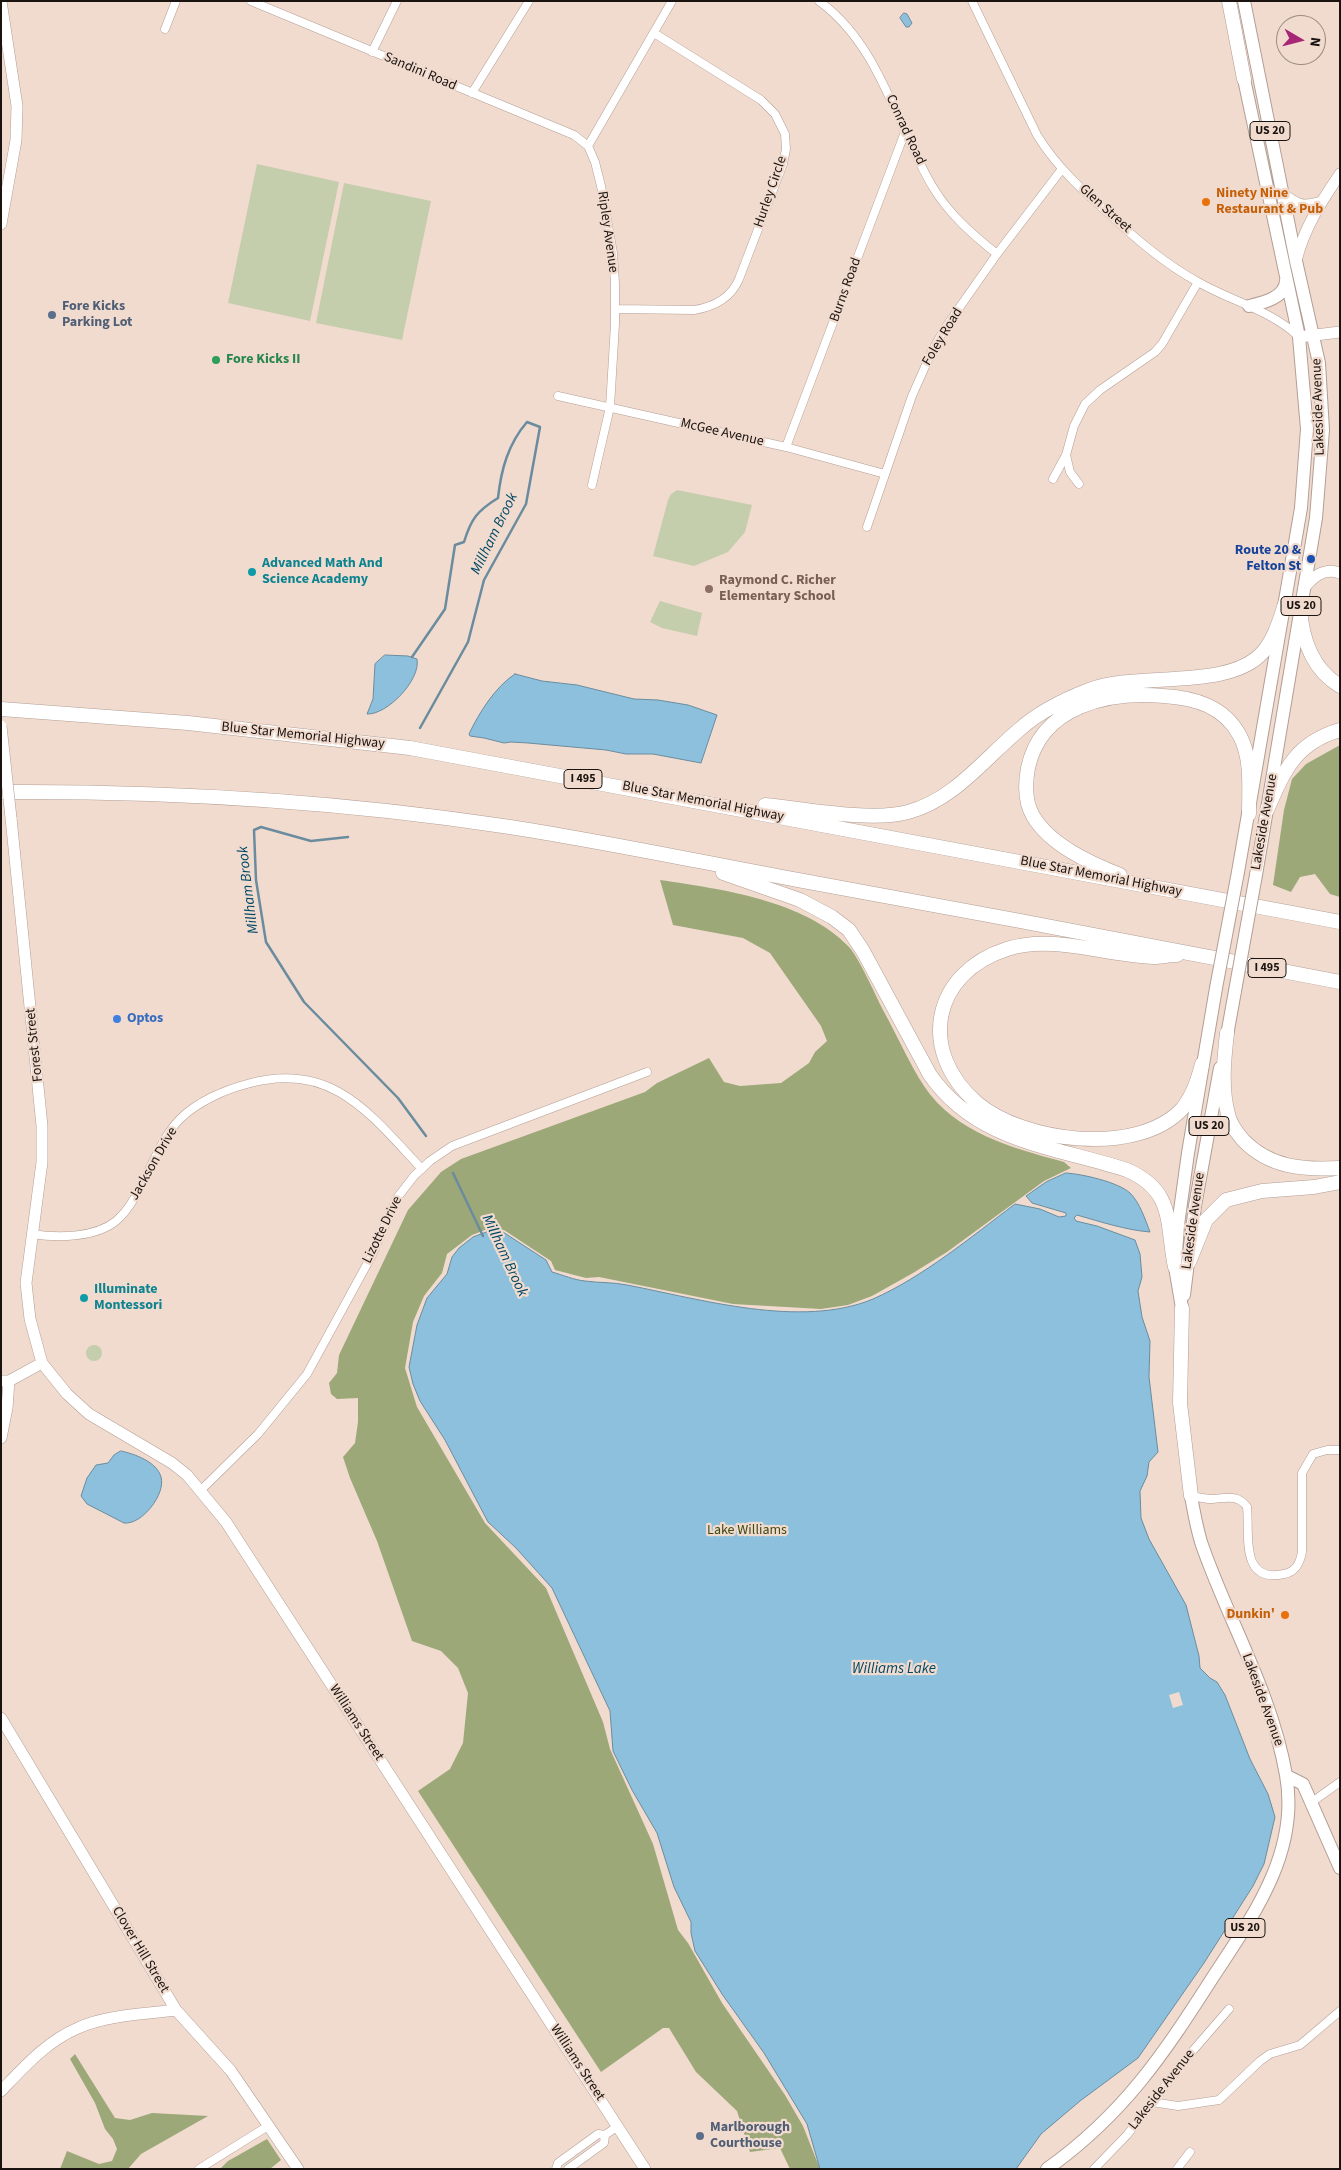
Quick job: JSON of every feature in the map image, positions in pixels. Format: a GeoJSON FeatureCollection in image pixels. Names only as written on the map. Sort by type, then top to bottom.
{"type":"FeatureCollection","features":[{"type":"Feature","properties":{"kind":"highway","name":"US 20"},"geometry":{"type":"LineString","coordinates":[[1229,1],[1244,79]]}},
{"type":"Feature","properties":{"kind":"highway"},"geometry":{"type":"LineString","coordinates":[[623,787],[858,814],[890,815],[911,812],[952,789],[1030,721],[1054,705],[1070,698],[1115,682],[1210,675],[1244,667],[1261,654],[1270,643],[1286,601]]}},
{"type":"Feature","properties":{"kind":"highway"},"geometry":{"type":"LineString","coordinates":[[1300,608],[1303,630],[1313,659],[1323,673],[1340,686]]}},
{"type":"Feature","properties":{"kind":"highway"},"geometry":{"type":"LineString","coordinates":[[1158,888],[1121,875],[1087,859],[1052,837],[1034,816],[1028,803],[1026,790],[1028,766],[1037,742],[1053,722],[1084,704],[1118,696],[1152,694],[1185,697],[1202,703],[1218,711],[1230,721],[1240,736],[1247,757],[1249,814]]}},
{"type":"Feature","properties":{"kind":"highway","name":"Blue Star Memorial Highway"},"geometry":{"type":"LineString","coordinates":[[1,709],[163,720],[369,743],[465,757],[1340,922]]}},
{"type":"Feature","properties":{"kind":"highway"},"geometry":{"type":"LineString","coordinates":[[1267,810],[1296,754],[1319,738],[1340,730]]}},
{"type":"Feature","properties":{"kind":"highway","name":"I 495"},"geometry":{"type":"LineString","coordinates":[[1,792],[182,796],[361,810],[502,826],[1194,953],[1340,982]]}},
{"type":"Feature","properties":{"kind":"highway"},"geometry":{"type":"LineString","coordinates":[[667,856],[788,895],[841,923],[854,937],[863,951],[930,1075],[942,1091],[971,1117],[1001,1133],[1114,1166],[1140,1176],[1155,1189],[1164,1202],[1176,1267]]}},
{"type":"Feature","properties":{"kind":"highway"},"geometry":{"type":"LineString","coordinates":[[1270,909],[1340,914]]}},
{"type":"Feature","properties":{"kind":"highway"},"geometry":{"type":"LineString","coordinates":[[1194,953],[1154,957],[1038,944],[1007,949],[977,963],[964,973],[954,985],[942,1009],[939,1023],[940,1038],[950,1067],[977,1103],[991,1112],[1023,1126],[1054,1135],[1096,1140],[1118,1138],[1148,1130],[1166,1121],[1186,1103],[1194,1088],[1202,1064]]}},
{"type":"Feature","properties":{"kind":"highway"},"geometry":{"type":"LineString","coordinates":[[1227,1033],[1224,1078],[1226,1099],[1230,1120],[1240,1136],[1260,1155],[1276,1164],[1306,1168],[1340,1168]]}},
{"type":"Feature","properties":{"kind":"highway"},"geometry":{"type":"LineString","coordinates":[[1189,1262],[1206,1220],[1226,1200],[1262,1191],[1340,1182]]}},
{"type":"Feature","properties":{"kind":"highway","name":"Lakeside Avenue"},"geometry":{"type":"LineString","coordinates":[[1182,1308],[1180,1403],[1191,1496]]}},
{"type":"Feature","properties":{"kind":"main road"},"geometry":{"type":"LineString","coordinates":[[1,1],[17,106],[16,140],[1,224]]}},
{"type":"Feature","properties":{"kind":"main road","name":"US 20"},"geometry":{"type":"LineString","coordinates":[[1244,1],[1296,261],[1314,335]]}},
{"type":"Feature","properties":{"kind":"main road","name":"US 20"},"geometry":{"type":"LineString","coordinates":[[1244,79],[1299,337]]}},
{"type":"Feature","properties":{"kind":"main road"},"geometry":{"type":"LineString","coordinates":[[1296,261],[1300,242],[1321,202],[1340,174]]}},
{"type":"Feature","properties":{"kind":"main road"},"geometry":{"type":"LineString","coordinates":[[1282,193],[1301,206],[1309,206],[1321,202]]}},
{"type":"Feature","properties":{"kind":"main road"},"geometry":{"type":"LineString","coordinates":[[1249,306],[1268,302],[1286,284],[1286,280]]}},
{"type":"Feature","properties":{"kind":"main road"},"geometry":{"type":"LineString","coordinates":[[1299,337],[1340,332]]}},
{"type":"Feature","properties":{"kind":"main road","name":"Lakeside Avenue"},"geometry":{"type":"LineString","coordinates":[[1182,1308],[1201,1169],[1256,875],[1316,518],[1323,444],[1321,376],[1314,335]]}},
{"type":"Feature","properties":{"kind":"main road","name":"Lakeside Avenue"},"geometry":{"type":"LineString","coordinates":[[1182,1308],[1176,1267],[1181,1204],[1202,1064],[1249,814],[1302,496],[1306,445],[1306,408],[1299,337]]}},
{"type":"Feature","properties":{"kind":"main road"},"geometry":{"type":"LineString","coordinates":[[1304,588],[1313,577],[1323,572],[1340,573]]}},
{"type":"Feature","properties":{"kind":"main road","name":"Forest Street"},"geometry":{"type":"LineString","coordinates":[[1,726],[42,1133],[41,1170],[26,1291],[30,1319],[42,1363]]}},
{"type":"Feature","properties":{"kind":"main road"},"geometry":{"type":"LineString","coordinates":[[1,1438],[7,1408],[5,1381],[42,1363]]}},
{"type":"Feature","properties":{"kind":"main road","name":"Williams Street"},"geometry":{"type":"LineString","coordinates":[[42,1363],[77,1405],[100,1421],[172,1463],[187,1475],[201,1490],[231,1530],[645,2169]]}},
{"type":"Feature","properties":{"kind":"main road","name":"Lakeside Avenue"},"geometry":{"type":"LineString","coordinates":[[1047,2169],[1099,2127],[1143,2081],[1252,1918],[1273,1877],[1282,1852],[1288,1818],[1289,1797],[1274,1726],[1202,1543],[1191,1496]]}},
{"type":"Feature","properties":{"kind":"main road","name":"Clover Hill Street"},"geometry":{"type":"LineString","coordinates":[[1,1718],[176,2010],[231,2070],[298,2169]]}},
{"type":"Feature","properties":{"kind":"main road"},"geometry":{"type":"LineString","coordinates":[[1286,1776],[1303,1784],[1340,1868]]}},
{"type":"Feature","properties":{"kind":"main road"},"geometry":{"type":"LineString","coordinates":[[1,2091],[47,2045],[78,2027],[115,2018],[176,2010]]}},
{"type":"Feature","properties":{"kind":"street"},"geometry":{"type":"LineString","coordinates":[[165,29],[176,1]]}},
{"type":"Feature","properties":{"kind":"street","name":"Sandini Road"},"geometry":{"type":"LineString","coordinates":[[251,1],[574,135],[588,146]]}},
{"type":"Feature","properties":{"kind":"street"},"geometry":{"type":"LineString","coordinates":[[372,52],[397,1]]}},
{"type":"Feature","properties":{"kind":"street"},"geometry":{"type":"LineString","coordinates":[[472,93],[529,1]]}},
{"type":"Feature","properties":{"kind":"street"},"geometry":{"type":"LineString","coordinates":[[588,146],[672,1]]}},
{"type":"Feature","properties":{"kind":"street","name":"Conrad Road"},"geometry":{"type":"LineString","coordinates":[[819,1],[840,20],[867,54],[879,75],[916,156],[944,204],[956,218],[997,254]]}},
{"type":"Feature","properties":{"kind":"street","name":"Glen Street"},"geometry":{"type":"LineString","coordinates":[[972,1],[1037,135],[1062,169],[1140,242],[1198,282],[1284,324],[1299,337]]}},
{"type":"Feature","properties":{"kind":"street","name":"Hurley Circle"},"geometry":{"type":"LineString","coordinates":[[615,309],[694,310],[707,307],[728,296],[735,288],[739,279],[785,156],[786,134],[780,120],[771,108],[747,90],[654,33]]}},
{"type":"Feature","properties":{"kind":"street","name":"Burns Road"},"geometry":{"type":"LineString","coordinates":[[786,447],[905,132]]}},
{"type":"Feature","properties":{"kind":"street","name":"Ripley Avenue"},"geometry":{"type":"LineString","coordinates":[[588,146],[596,162],[613,253],[615,309],[610,407],[592,485]]}},
{"type":"Feature","properties":{"kind":"street","name":"Foley Road"},"geometry":{"type":"LineString","coordinates":[[867,527],[912,396],[932,351],[950,321],[997,254],[1062,169]]}},
{"type":"Feature","properties":{"kind":"street"},"geometry":{"type":"LineString","coordinates":[[1053,479],[1066,455],[1074,426],[1085,404],[1100,390],[1155,352],[1162,344],[1198,282]]}},
{"type":"Feature","properties":{"kind":"street","name":"McGee Avenue"},"geometry":{"type":"LineString","coordinates":[[558,396],[786,447],[885,474]]}},
{"type":"Feature","properties":{"kind":"street"},"geometry":{"type":"LineString","coordinates":[[1066,455],[1070,472],[1079,484]]}},
{"type":"Feature","properties":{"kind":"street","name":"Lizotte Drive"},"geometry":{"type":"LineString","coordinates":[[201,1490],[258,1434],[307,1374],[372,1255],[397,1198],[422,1169],[452,1146],[647,1072]]}},
{"type":"Feature","properties":{"kind":"street","name":"Jackson Drive"},"geometry":{"type":"LineString","coordinates":[[32,1234],[48,1237],[103,1230],[116,1221],[128,1208],[165,1140],[180,1119],[205,1101],[234,1087],[259,1080],[300,1079],[324,1084],[343,1094],[366,1109],[422,1169]]}},
{"type":"Feature","properties":{"kind":"street"},"geometry":{"type":"LineString","coordinates":[[1191,1496],[1210,1499],[1234,1497],[1242,1500],[1247,1507],[1248,1554],[1254,1565],[1262,1574],[1276,1576],[1288,1574],[1299,1564],[1302,1552],[1302,1473],[1313,1454],[1327,1450],[1340,1450]]}},
{"type":"Feature","properties":{"kind":"street"},"geometry":{"type":"LineString","coordinates":[[1312,1802],[1340,1782]]}},
{"type":"Feature","properties":{"kind":"street","name":"Lakeside Avenue"},"geometry":{"type":"LineString","coordinates":[[1094,2169],[1126,2135],[1190,2054],[1229,2009]]}},
{"type":"Feature","properties":{"kind":"street"},"geometry":{"type":"LineString","coordinates":[[1152,2102],[1178,2106],[1209,2103],[1219,2100],[1260,2060],[1270,2054],[1300,2044],[1340,2011]]}},
{"type":"Feature","properties":{"kind":"street"},"geometry":{"type":"LineString","coordinates":[[199,2169],[268,2126]]}},
{"type":"Feature","properties":{"kind":"street"},"geometry":{"type":"LineString","coordinates":[[556,2169],[558,2163],[598,2134],[605,2135],[618,2126]]}},
{"type":"Feature","properties":{"kind":"street"},"geometry":{"type":"LineString","coordinates":[[568,2169],[604,2142],[605,2135]]}},
{"type":"Feature","properties":{"kind":"street"},"geometry":{"type":"LineString","coordinates":[[1177,2169],[1190,2152]]}},
{"type":"Feature","properties":{"kind":"green space"},"geometry":{"type":"Polygon","coordinates":[[[257,164],[339,182],[310,321],[228,303],[257,164]]]}},
{"type":"Feature","properties":{"kind":"green space"},"geometry":{"type":"Polygon","coordinates":[[[344,183],[431,201],[402,340],[316,323],[344,183]]]}},
{"type":"Feature","properties":{"kind":"green space"},"geometry":{"type":"Polygon","coordinates":[[[677,490],[752,505],[745,532],[728,552],[694,566],[653,556],[668,500],[671,494],[677,490]]]}},
{"type":"Feature","properties":{"kind":"green space"},"geometry":{"type":"Polygon","coordinates":[[[660,601],[702,613],[697,636],[662,628],[650,622],[660,601]]]}},
{"type":"Feature","properties":{"kind":"green space"},"geometry":{"type":"Polygon","coordinates":[[[1340,745],[1340,897],[1330,894],[1315,874],[1300,877],[1291,892],[1273,885],[1284,810],[1292,779],[1306,764],[1340,745]]]}},
{"type":"Feature","properties":{"kind":"green space"},"geometry":{"type":"Polygon","coordinates":[[[660,880],[760,899],[809,918],[831,931],[849,947],[857,959],[913,1068],[937,1102],[952,1116],[986,1136],[1025,1151],[1064,1162],[1071,1168],[1044,1181],[947,1252],[913,1273],[872,1296],[848,1305],[821,1309],[733,1304],[599,1277],[586,1278],[555,1270],[551,1261],[504,1230],[490,1228],[472,1235],[447,1254],[442,1273],[424,1296],[413,1322],[405,1368],[417,1407],[485,1523],[546,1588],[603,1722],[610,1749],[653,1844],[678,1930],[688,1943],[722,2003],[785,2095],[803,2126],[820,2169],[790,2169],[780,2148],[750,2152],[737,2111],[696,2072],[669,2028],[663,2028],[601,2072],[418,1791],[450,1769],[463,1743],[468,1693],[458,1668],[441,1651],[412,1641],[377,1541],[343,1457],[355,1443],[358,1422],[358,1398],[337,1399],[331,1394],[329,1383],[337,1373],[339,1355],[408,1210],[441,1172],[461,1159],[645,1092],[657,1083],[709,1058],[724,1082],[740,1086],[781,1083],[809,1063],[815,1052],[827,1041],[821,1026],[770,953],[743,938],[673,925],[660,880]]]}},
{"type":"Feature","properties":{"kind":"green space"},"geometry":{"type":"Polygon","coordinates":[[[94,1345],[100,1347],[102,1353],[100,1359],[94,1361],[88,1359],[86,1353],[88,1347],[94,1345]]]}},
{"type":"Feature","properties":{"kind":"green space"},"geometry":{"type":"Polygon","coordinates":[[[75,2054],[115,2118],[130,2120],[152,2113],[208,2116],[141,2154],[128,2169],[60,2169],[67,2151],[99,2164],[112,2161],[117,2149],[113,2139],[105,2129],[95,2103],[70,2059],[75,2054]]]}},
{"type":"Feature","properties":{"kind":"green space"},"geometry":{"type":"Polygon","coordinates":[[[267,2139],[281,2160],[270,2169],[220,2169],[228,2161],[267,2139]]]}},
{"type":"Feature","properties":{"kind":"water"},"geometry":{"type":"Polygon","coordinates":[[[904,13],[907,14],[912,23],[909,27],[906,27],[900,18],[904,13]]]}},
{"type":"Feature","properties":{"kind":"water"},"geometry":{"type":"Polygon","coordinates":[[[385,655],[408,656],[417,659],[414,677],[393,703],[375,713],[367,714],[373,699],[375,664],[385,655]]]}},
{"type":"Feature","properties":{"kind":"water"},"geometry":{"type":"Polygon","coordinates":[[[515,674],[542,681],[577,685],[634,699],[658,700],[688,705],[717,715],[701,763],[653,754],[626,754],[606,750],[528,743],[504,743],[470,736],[469,734],[473,726],[488,701],[515,674]]]}},
{"type":"Feature","properties":{"kind":"water","name":"Williams Lake"},"geometry":{"type":"Polygon","coordinates":[[[1066,1173],[1100,1179],[1117,1185],[1130,1193],[1137,1201],[1150,1232],[1123,1228],[1077,1215],[1074,1218],[1076,1221],[1097,1226],[1135,1240],[1140,1254],[1142,1277],[1138,1291],[1142,1317],[1150,1341],[1149,1377],[1158,1452],[1149,1462],[1147,1476],[1140,1491],[1141,1518],[1149,1539],[1186,1605],[1199,1656],[1200,1668],[1217,1682],[1225,1695],[1250,1759],[1268,1794],[1275,1817],[1264,1864],[1253,1886],[1204,1963],[1138,2058],[1080,2101],[1041,2134],[1016,2169],[820,2169],[807,2124],[764,2053],[722,1994],[695,1951],[691,1933],[691,1922],[674,1887],[657,1833],[632,1790],[613,1751],[610,1711],[552,1588],[516,1548],[488,1522],[445,1440],[420,1401],[409,1367],[417,1325],[427,1298],[447,1274],[452,1257],[459,1248],[473,1237],[489,1231],[503,1232],[546,1260],[552,1272],[577,1280],[622,1284],[750,1309],[814,1311],[845,1308],[873,1299],[910,1280],[946,1256],[1015,1204],[1040,1209],[1059,1217],[1066,1216],[1066,1213],[1032,1203],[1026,1196],[1046,1182],[1066,1173]]]}},
{"type":"Feature","properties":{"kind":"water"},"geometry":{"type":"Polygon","coordinates":[[[121,1451],[133,1454],[155,1467],[159,1472],[162,1484],[156,1500],[145,1514],[131,1522],[124,1523],[87,1504],[81,1496],[87,1478],[96,1465],[108,1463],[114,1455],[121,1451]]]}},
{"type":"Feature","properties":{"kind":"pier"},"geometry":{"type":"Polygon","coordinates":[[[1179,1692],[1183,1705],[1173,1708],[1169,1695],[1179,1692]]]}},
{"type":"Feature","properties":{"kind":"waterway","name":"Millham Brook"},"geometry":{"type":"LineString","coordinates":[[412,657],[445,609],[455,545],[464,542],[472,521],[485,507],[498,498],[506,458],[520,430],[527,422],[540,427],[526,504],[484,580],[468,642],[420,728]]}},
{"type":"Feature","properties":{"kind":"waterway","name":"Millham Brook"},"geometry":{"type":"LineString","coordinates":[[348,837],[311,841],[261,827],[254,830],[256,880],[266,942],[304,1002],[398,1098],[426,1136]]}},
{"type":"Feature","properties":{"kind":"waterway","name":"Millham Brook"},"geometry":{"type":"LineString","coordinates":[[453,1173],[483,1236]]}},
{"type":"Feature","properties":{"kind":"place","name":"Ninety Nine Restaurant & Pub"},"geometry":{"type":"Point","coordinates":[1206,202]}},
{"type":"Feature","properties":{"kind":"place","name":"Fore Kicks Parking Lot"},"geometry":{"type":"Point","coordinates":[52,315]}},
{"type":"Feature","properties":{"kind":"place","name":"Fore Kicks II"},"geometry":{"type":"Point","coordinates":[216,360]}},
{"type":"Feature","properties":{"kind":"place","name":"Route 20 & Felton St"},"geometry":{"type":"Point","coordinates":[1311,559]}},
{"type":"Feature","properties":{"kind":"place","name":"Advanced Math And Science Academy"},"geometry":{"type":"Point","coordinates":[252,572]}},
{"type":"Feature","properties":{"kind":"place","name":"Raymond C. Richer Elementary School"},"geometry":{"type":"Point","coordinates":[709,589]}},
{"type":"Feature","properties":{"kind":"place","name":"Optos"},"geometry":{"type":"Point","coordinates":[117,1019]}},
{"type":"Feature","properties":{"kind":"place","name":"Illuminate Montessori"},"geometry":{"type":"Point","coordinates":[84,1298]}},
{"type":"Feature","properties":{"kind":"place","name":"Dunkin'"},"geometry":{"type":"Point","coordinates":[1285,1615]}},
{"type":"Feature","properties":{"kind":"place","name":"Marlborough Courthouse"},"geometry":{"type":"Point","coordinates":[700,2136]}},
{"type":"Feature","properties":{"kind":"park label","name":"Lake Williams"},"geometry":{"type":"Point","coordinates":[747,1531]}}]}
